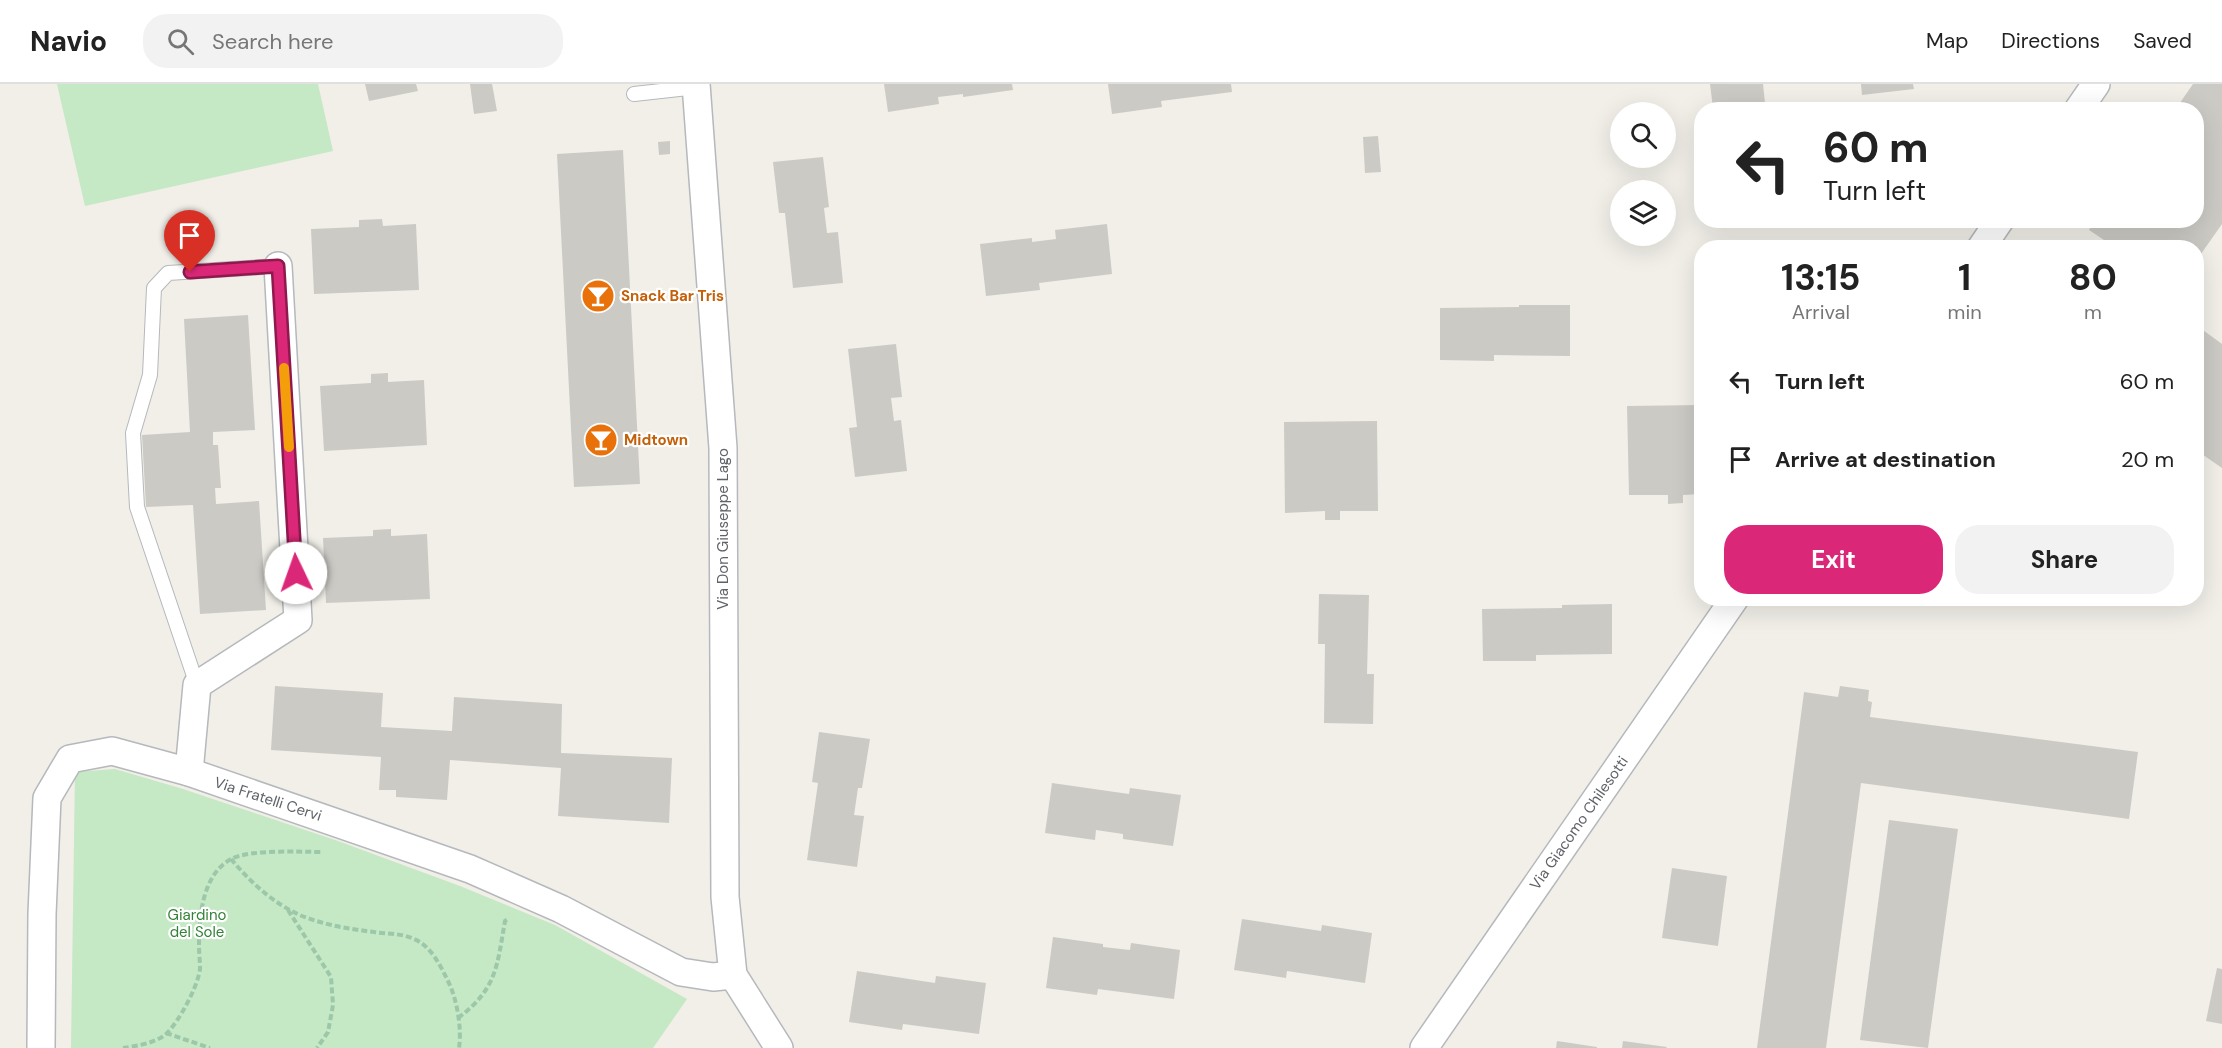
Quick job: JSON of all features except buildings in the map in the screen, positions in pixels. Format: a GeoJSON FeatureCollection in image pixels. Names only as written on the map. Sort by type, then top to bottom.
{"type":"FeatureCollection","features":[{"type":"Feature","properties":{"kind":"street"},"geometry":{"type":"LineString","coordinates":[[2084,102],[2096,84]]}},
{"type":"Feature","properties":{"kind":"street","name":"Via Don Giuseppe Lago"},"geometry":{"type":"LineString","coordinates":[[697,85],[723,448],[725,897],[733,975]]}},
{"type":"Feature","properties":{"kind":"street"},"geometry":{"type":"LineString","coordinates":[[189,772],[197,685],[298,620],[278,266]]}},
{"type":"Feature","properties":{"kind":"street","name":"Via Giacomo Chilesotti"},"geometry":{"type":"LineString","coordinates":[[1424,1048],[1729,606]]}},
{"type":"Feature","properties":{"kind":"street","name":"Via Fratelli Cervi"},"geometry":{"type":"LineString","coordinates":[[41,1048],[42,914],[47,798],[70,759],[112,751],[189,772],[470,869],[561,909],[681,972],[712,977],[733,975]]}},
{"type":"Feature","properties":{"kind":"street"},"geometry":{"type":"LineString","coordinates":[[733,975],[779,1048]]}},
{"type":"Feature","properties":{"kind":"lane"},"geometry":{"type":"LineString","coordinates":[[634,94],[697,85]]}},
{"type":"Feature","properties":{"kind":"lane"},"geometry":{"type":"LineString","coordinates":[[197,685],[137,507],[133,433],[150,375],[154,288],[168,273],[278,266]]}},
{"type":"Feature","properties":{"kind":"path"},"geometry":{"type":"LineString","coordinates":[[123,1048],[156,1040],[166,1033],[181,1014],[200,970],[199,926],[208,885],[218,870],[231,859],[246,855],[326,852],[339,822]]}},
{"type":"Feature","properties":{"kind":"path"},"geometry":{"type":"LineString","coordinates":[[231,859],[249,881],[301,916],[333,926],[396,934],[416,939],[440,964],[452,990],[458,1018],[459,1048]]}},
{"type":"Feature","properties":{"kind":"path"},"geometry":{"type":"LineString","coordinates":[[285,906],[331,977],[333,1005],[328,1032],[317,1048]]}},
{"type":"Feature","properties":{"kind":"path"},"geometry":{"type":"LineString","coordinates":[[458,1018],[475,1005],[485,993],[499,960],[505,921],[513,915]]}},
{"type":"Feature","properties":{"kind":"path"},"geometry":{"type":"LineString","coordinates":[[166,1033],[210,1048]]}},
{"type":"Feature","properties":{"kind":"green space"},"geometry":{"type":"Polygon","coordinates":[[[57,84],[318,84],[333,151],[85,206],[57,84]]]}},
{"type":"Feature","properties":{"kind":"green space","name":"Giardino del Sole"},"geometry":{"type":"Polygon","coordinates":[[[115,769],[183,789],[338,841],[460,886],[555,925],[687,999],[653,1048],[71,1048],[75,772],[115,769]]]}},
{"type":"Feature","properties":{"kind":"slow traffic"},"geometry":{"type":"LineString","coordinates":[[284,368],[289,447]]}},
{"type":"Feature","properties":{"kind":"place","name":"Snack Bar Tris"},"geometry":{"type":"Point","coordinates":[598,296]}},
{"type":"Feature","properties":{"kind":"place","name":"Midtown"},"geometry":{"type":"Point","coordinates":[601,440]}},
{"type":"Feature","properties":{"kind":"route"},"geometry":{"type":"LineString","coordinates":[[190,272],[278,266],[296,573]]}}]}
